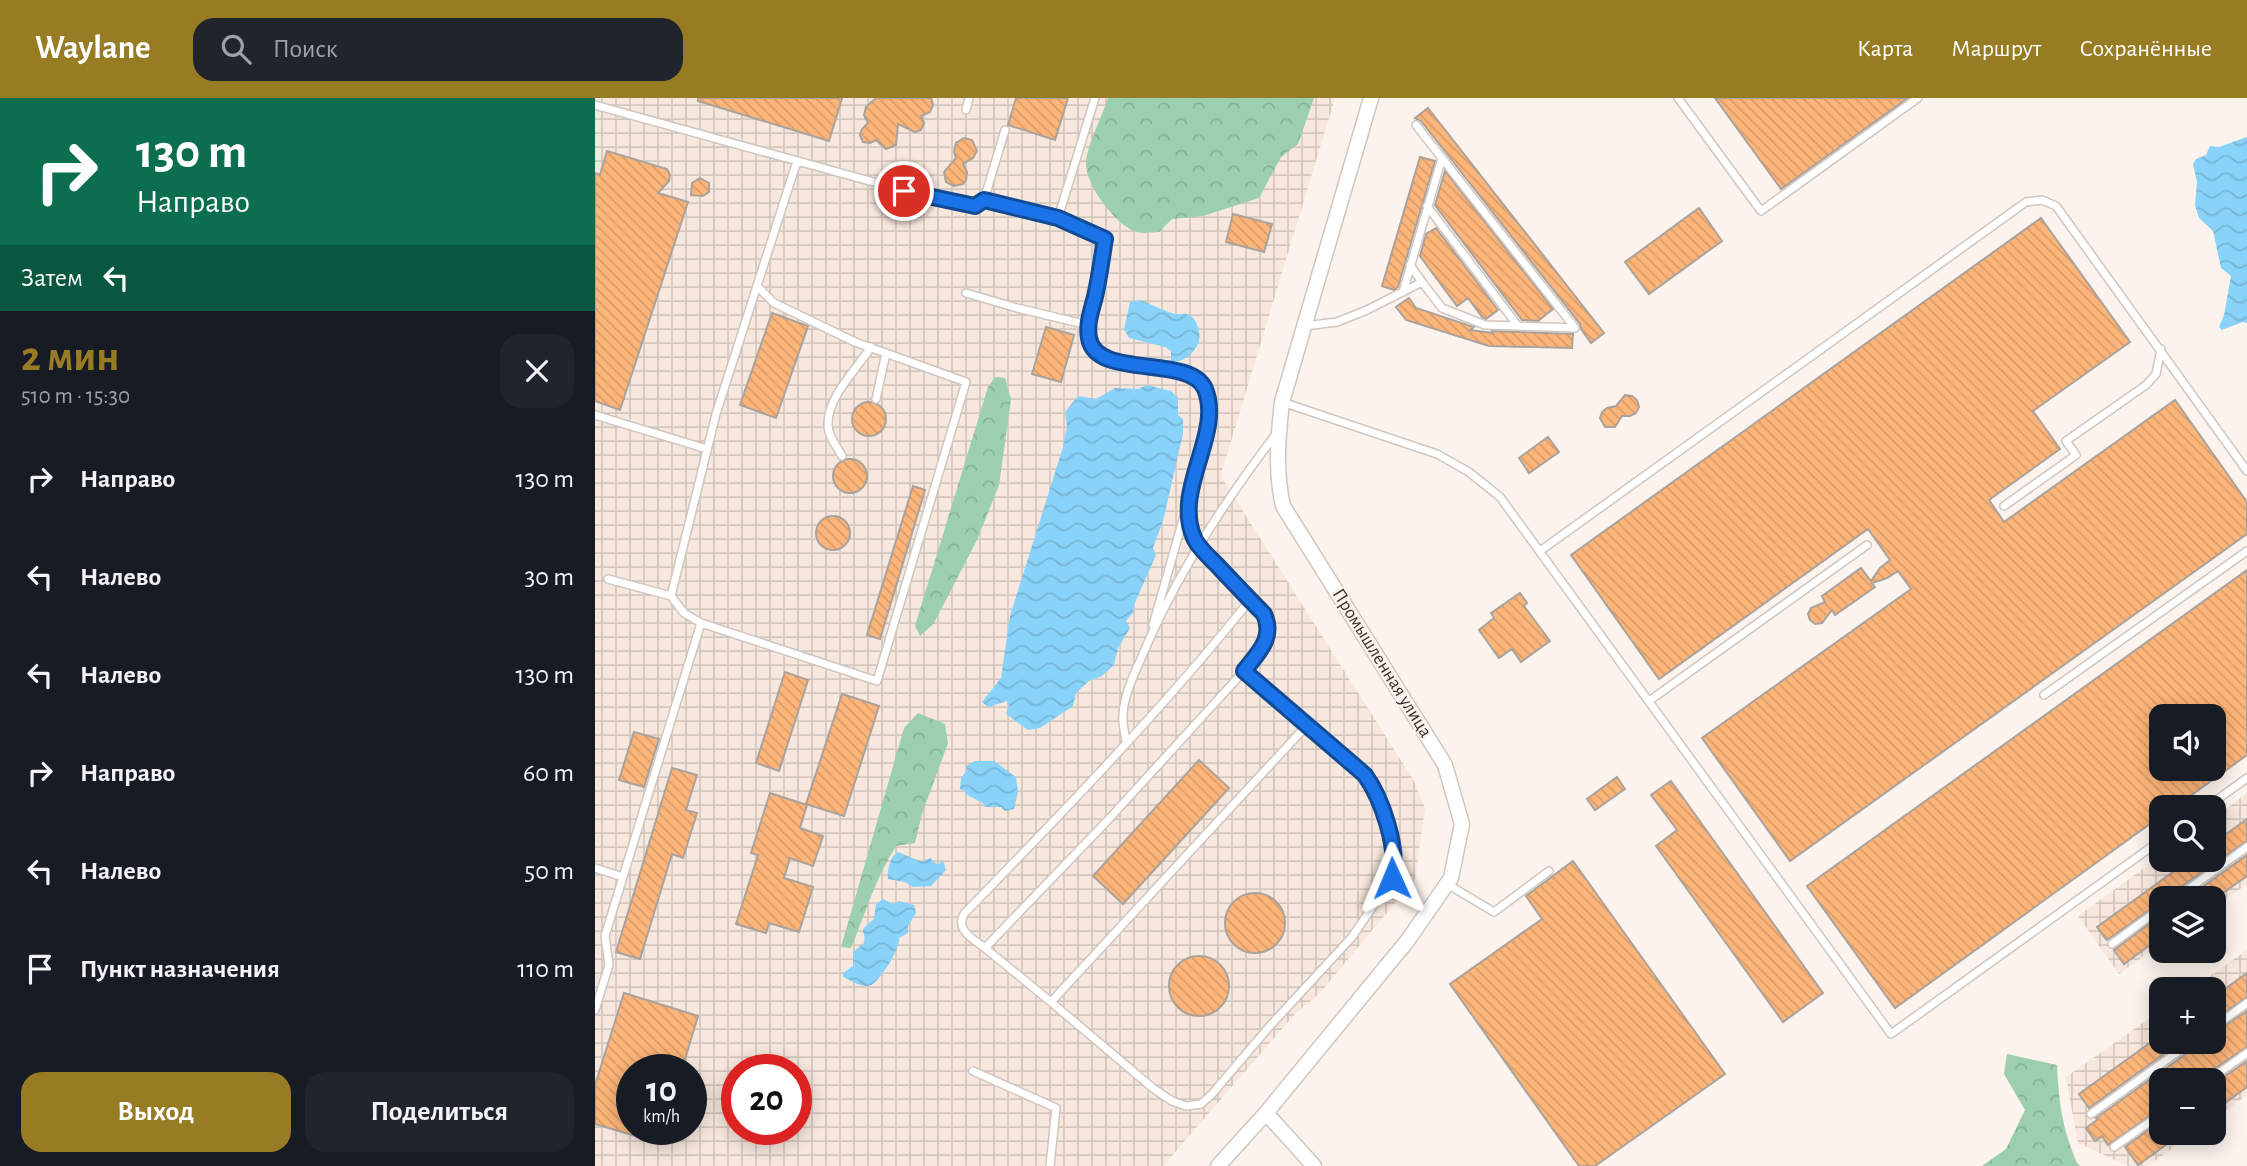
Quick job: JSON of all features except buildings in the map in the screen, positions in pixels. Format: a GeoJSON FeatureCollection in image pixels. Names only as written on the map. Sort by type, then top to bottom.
{"type":"FeatureCollection","features":[{"type":"Feature","properties":{"kind":"street","name":"Промышленная улица"},"geometry":{"type":"LineString","coordinates":[[1218,1166],[1266,1113],[1408,940],[1451,878],[1462,824],[1445,765],[1283,506],[1278,483],[1282,402],[1371,98]]}},
{"type":"Feature","properties":{"kind":"street"},"geometry":{"type":"LineString","coordinates":[[1266,1113],[1314,1166]]}},
{"type":"Feature","properties":{"kind":"lane"},"geometry":{"type":"LineString","coordinates":[[966,110],[969,98]]}},
{"type":"Feature","properties":{"kind":"lane"},"geometry":{"type":"LineString","coordinates":[[1058,218],[1095,98]]}},
{"type":"Feature","properties":{"kind":"lane"},"geometry":{"type":"LineString","coordinates":[[1678,98],[1761,211],[1918,98]]}},
{"type":"Feature","properties":{"kind":"lane"},"geometry":{"type":"LineString","coordinates":[[595,104],[930,198],[975,206],[984,200],[1005,130]]}},
{"type":"Feature","properties":{"kind":"lane"},"geometry":{"type":"LineString","coordinates":[[1410,265],[1442,308],[1485,326],[1575,328],[1416,125]]}},
{"type":"Feature","properties":{"kind":"lane"},"geometry":{"type":"LineString","coordinates":[[1403,292],[1441,158]]}},
{"type":"Feature","properties":{"kind":"lane"},"geometry":{"type":"LineString","coordinates":[[671,596],[716,414],[797,161]]}},
{"type":"Feature","properties":{"kind":"lane"},"geometry":{"type":"LineString","coordinates":[[984,200],[1058,218],[1105,239],[1088,325],[1089,342],[1095,351],[1134,366],[1175,371],[1196,379],[1204,386],[1208,402],[1208,420],[1148,642]]}},
{"type":"Feature","properties":{"kind":"lane"},"geometry":{"type":"LineString","coordinates":[[1540,551],[2027,202],[2042,200],[2056,206],[2247,471]]}},
{"type":"Feature","properties":{"kind":"lane"},"geometry":{"type":"LineString","coordinates":[[1427,206],[1518,326]]}},
{"type":"Feature","properties":{"kind":"lane"},"geometry":{"type":"LineString","coordinates":[[1304,326],[1338,322],[1422,282]]}},
{"type":"Feature","properties":{"kind":"lane"},"geometry":{"type":"LineString","coordinates":[[608,579],[671,596],[684,613],[701,623],[877,681],[966,382],[885,353],[774,303],[758,287]]}},
{"type":"Feature","properties":{"kind":"lane"},"geometry":{"type":"LineString","coordinates":[[966,293],[1088,325]]}},
{"type":"Feature","properties":{"kind":"lane"},"geometry":{"type":"LineString","coordinates":[[842,456],[833,442],[828,425],[832,406],[871,347]]}},
{"type":"Feature","properties":{"kind":"lane"},"geometry":{"type":"LineString","coordinates":[[2004,506],[2076,455],[2066,441],[2146,385],[2156,374],[2161,349]]}},
{"type":"Feature","properties":{"kind":"lane"},"geometry":{"type":"LineString","coordinates":[[876,399],[885,353]]}},
{"type":"Feature","properties":{"kind":"lane"},"geometry":{"type":"LineString","coordinates":[[1282,402],[1437,454],[1469,472],[1500,497],[1891,1034],[2149,849]]}},
{"type":"Feature","properties":{"kind":"lane"},"geometry":{"type":"LineString","coordinates":[[595,415],[707,449]]}},
{"type":"Feature","properties":{"kind":"lane"},"geometry":{"type":"LineString","coordinates":[[1126,741],[1122,716],[1128,690],[1148,642],[1184,570],[1247,471],[1279,429]]}},
{"type":"Feature","properties":{"kind":"lane"},"geometry":{"type":"LineString","coordinates":[[985,948],[1108,820],[1244,671],[1269,635],[1269,624],[1264,614],[1199,547],[1189,522],[1188,502]]}},
{"type":"Feature","properties":{"kind":"lane"},"geometry":{"type":"LineString","coordinates":[[1649,701],[1867,545]]}},
{"type":"Feature","properties":{"kind":"lane"},"geometry":{"type":"LineString","coordinates":[[2044,695],[2247,551]]}},
{"type":"Feature","properties":{"kind":"lane"},"geometry":{"type":"LineString","coordinates":[[1244,671],[1365,775],[1375,789],[1395,860],[1392,878],[1352,937],[1269,1027],[1213,1094],[1201,1104],[1186,1106],[1172,1101],[1134,1074],[1051,1002],[968,936],[962,928],[961,919],[1201,662],[1250,600]]}},
{"type":"Feature","properties":{"kind":"lane"},"geometry":{"type":"LineString","coordinates":[[595,1010],[609,965],[605,936],[701,623]]}},
{"type":"Feature","properties":{"kind":"lane"},"geometry":{"type":"LineString","coordinates":[[1051,1002],[1307,725]]}},
{"type":"Feature","properties":{"kind":"lane"},"geometry":{"type":"LineString","coordinates":[[2224,795],[2247,778]]}},
{"type":"Feature","properties":{"kind":"lane"},"geometry":{"type":"LineString","coordinates":[[2193,886],[2247,847]]}},
{"type":"Feature","properties":{"kind":"lane"},"geometry":{"type":"LineString","coordinates":[[595,868],[624,877]]}},
{"type":"Feature","properties":{"kind":"lane"},"geometry":{"type":"LineString","coordinates":[[1447,884],[1494,912],[1549,871]]}},
{"type":"Feature","properties":{"kind":"lane"},"geometry":{"type":"LineString","coordinates":[[2112,944],[2149,917]]}},
{"type":"Feature","properties":{"kind":"lane"},"geometry":{"type":"LineString","coordinates":[[2226,1018],[2247,1003]]}},
{"type":"Feature","properties":{"kind":"lane"},"geometry":{"type":"LineString","coordinates":[[2225,1068],[2247,1052]]}},
{"type":"Feature","properties":{"kind":"lane"},"geometry":{"type":"LineString","coordinates":[[2091,1114],[2175,1054]]}},
{"type":"Feature","properties":{"kind":"lane"},"geometry":{"type":"LineString","coordinates":[[973,1070],[1056,1108],[1049,1166]]}},
{"type":"Feature","properties":{"kind":"lane"},"geometry":{"type":"LineString","coordinates":[[2114,1147],[2149,1122]]}},
{"type":"Feature","properties":{"kind":"shaded area"},"geometry":{"type":"Polygon","coordinates":[[[595,98],[1335,98],[1222,478],[1414,781],[1425,808],[1415,879],[1320,993],[1295,1014],[1163,1166],[595,1166],[595,98]]]}},
{"type":"Feature","properties":{"kind":"shaded area"},"geometry":{"type":"Polygon","coordinates":[[[2247,793],[2247,884],[2226,899],[2226,886],[2149,886],[2149,953],[2119,974],[2078,916],[2149,865],[2149,872],[2226,872],[2226,809],[2247,793]]]}},
{"type":"Feature","properties":{"kind":"shaded area"},"geometry":{"type":"Polygon","coordinates":[[[2247,950],[2247,1095],[2226,1110],[2226,1068],[2149,1068],[2149,1145],[2177,1145],[2148,1166],[2128,1166],[2078,1143],[2066,1077],[2149,1018],[2149,1054],[2226,1054],[2226,977],[2209,977],[2247,950]]]}},
{"type":"Feature","properties":{"kind":"green space"},"geometry":{"type":"Polygon","coordinates":[[[1108,98],[1314,98],[1298,144],[1281,157],[1259,198],[1203,216],[1172,219],[1159,232],[1145,233],[1129,228],[1111,213],[1095,191],[1086,169],[1090,145],[1108,98]]]}},
{"type":"Feature","properties":{"kind":"green space"},"geometry":{"type":"Polygon","coordinates":[[[995,377],[1005,378],[1011,399],[999,485],[977,540],[934,623],[920,636],[915,626],[988,387],[995,377]]]}},
{"type":"Feature","properties":{"kind":"green space"},"geometry":{"type":"Polygon","coordinates":[[[918,713],[945,724],[948,743],[922,814],[915,843],[896,846],[877,883],[851,948],[841,947],[904,728],[918,713]]]}},
{"type":"Feature","properties":{"kind":"green space"},"geometry":{"type":"Polygon","coordinates":[[[2007,1054],[2057,1065],[2065,1126],[2080,1166],[1982,1166],[2006,1149],[2025,1110],[2004,1074],[2007,1054]]]}},
{"type":"Feature","properties":{"kind":"water"},"geometry":{"type":"Polygon","coordinates":[[[2247,137],[2247,323],[2242,322],[2222,330],[2219,327],[2224,315],[2231,276],[2221,268],[2213,231],[2199,218],[2195,205],[2197,182],[2193,164],[2196,159],[2206,155],[2210,146],[2219,147],[2247,137]]]}},
{"type":"Feature","properties":{"kind":"water"},"geometry":{"type":"Polygon","coordinates":[[[1140,300],[1175,314],[1187,314],[1194,319],[1198,326],[1199,339],[1189,356],[1171,362],[1171,351],[1165,347],[1129,338],[1124,329],[1130,302],[1140,300]]]}},
{"type":"Feature","properties":{"kind":"water"},"geometry":{"type":"Polygon","coordinates":[[[1147,385],[1171,391],[1178,398],[1178,415],[1183,419],[1183,434],[1163,521],[1153,548],[1156,555],[1133,613],[1126,621],[1130,628],[1118,648],[1114,665],[1076,693],[1073,706],[1040,728],[1028,730],[1006,714],[1009,705],[1007,701],[988,707],[982,702],[1001,678],[1010,616],[1063,447],[1067,426],[1065,412],[1078,396],[1096,399],[1115,388],[1138,389],[1147,385]]]}},
{"type":"Feature","properties":{"kind":"water"},"geometry":{"type":"Polygon","coordinates":[[[975,761],[994,761],[1016,777],[1018,792],[1014,809],[1005,811],[1001,807],[985,807],[960,789],[966,766],[975,761]]]}},
{"type":"Feature","properties":{"kind":"water"},"geometry":{"type":"Polygon","coordinates":[[[898,852],[922,862],[930,858],[938,865],[943,860],[946,870],[931,886],[913,887],[905,882],[888,879],[890,864],[898,852]]]}},
{"type":"Feature","properties":{"kind":"water"},"geometry":{"type":"Polygon","coordinates":[[[883,899],[893,904],[899,901],[914,905],[916,913],[908,926],[908,933],[899,938],[894,956],[880,977],[871,985],[860,985],[843,977],[843,973],[853,966],[853,952],[864,943],[863,929],[874,919],[876,904],[883,899]]]}},
{"type":"Feature","properties":{"kind":"route"},"geometry":{"type":"LineString","coordinates":[[904,191],[975,206],[984,200],[1058,218],[1105,239],[1088,325],[1089,342],[1095,351],[1104,356],[1134,366],[1175,371],[1196,379],[1204,386],[1208,402],[1208,420],[1188,502],[1189,522],[1199,547],[1264,614],[1269,624],[1269,635],[1244,671],[1365,775],[1375,789],[1393,848],[1395,860],[1392,878]]}}]}
